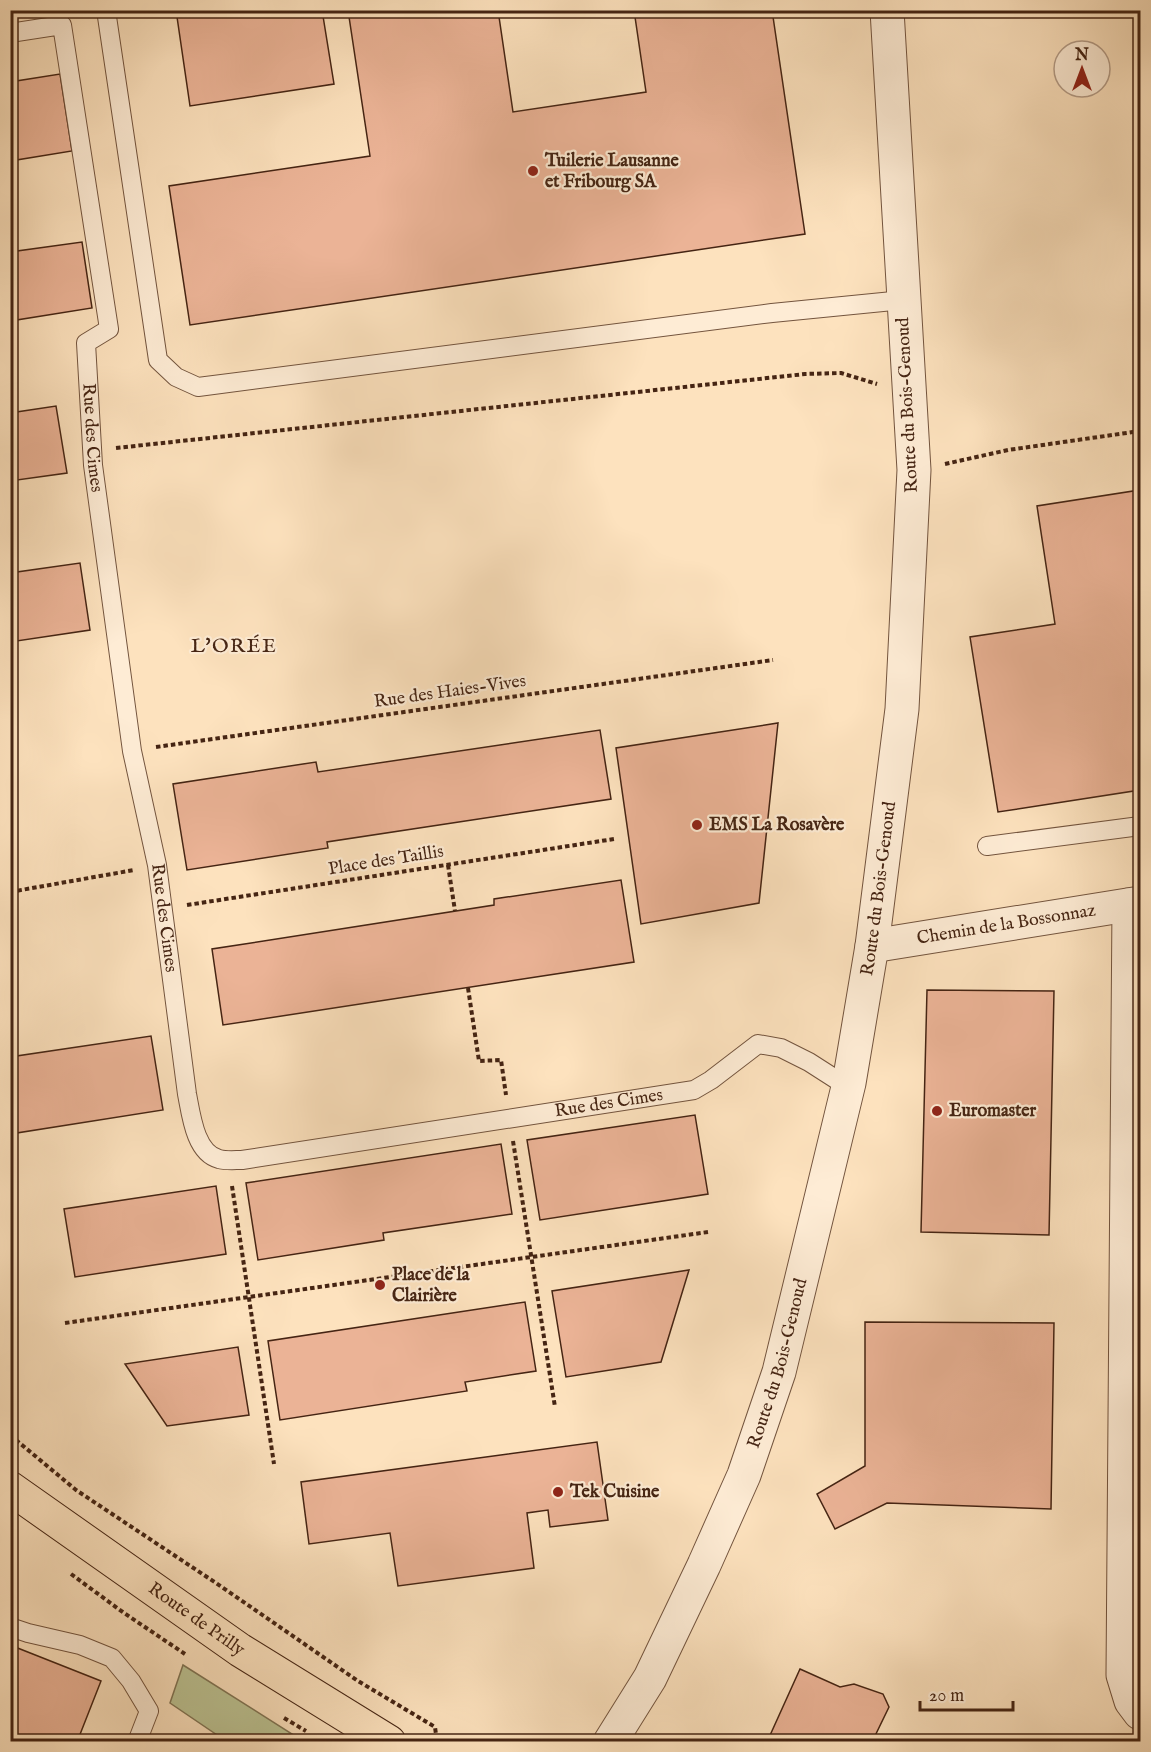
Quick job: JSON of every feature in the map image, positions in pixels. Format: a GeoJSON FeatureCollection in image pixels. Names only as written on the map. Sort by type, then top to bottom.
{"type":"FeatureCollection","features":[{"type":"Feature","properties":{"kind":"main road","name":"Route de Prilly"},"geometry":{"type":"LineString","coordinates":[[10,1488],[240,1650],[389,1742]]}},
{"type":"Feature","properties":{"kind":"street","name":"Route du Bois-Genoud"},"geometry":{"type":"LineString","coordinates":[[610,1736],[650,1678],[704,1565],[744,1475],[779,1372],[848,1087],[872,946],[902,709],[914,470],[887,10]]}},
{"type":"Feature","properties":{"kind":"street","name":"Chemin de la Bossonnaz"},"geometry":{"type":"LineString","coordinates":[[872,946],[1135,904]]}},
{"type":"Feature","properties":{"kind":"street"},"geometry":{"type":"LineString","coordinates":[[1135,904],[1123,1675],[1131,1701],[1140,1713]]}},
{"type":"Feature","properties":{"kind":"lane"},"geometry":{"type":"LineString","coordinates":[[106,10],[158,360],[176,377],[198,387],[772,312],[903,300]]}},
{"type":"Feature","properties":{"kind":"lane","name":"Rue des Cimes"},"geometry":{"type":"LineString","coordinates":[[10,33],[62,26],[109,329],[86,343],[91,451],[132,751],[157,865],[187,1094],[201,1146],[216,1159],[242,1160],[694,1090],[711,1080],[758,1044],[781,1048],[809,1062],[848,1087]]}},
{"type":"Feature","properties":{"kind":"lane"},"geometry":{"type":"LineString","coordinates":[[987,846],[1140,826]]}},
{"type":"Feature","properties":{"kind":"lane"},"geometry":{"type":"LineString","coordinates":[[10,1627],[80,1645],[112,1658],[131,1681],[149,1711],[137,1742]]}},
{"type":"Feature","properties":{"kind":"path"},"geometry":{"type":"LineString","coordinates":[[91,451],[805,374],[841,373],[876,384],[908,380]]}},
{"type":"Feature","properties":{"kind":"path"},"geometry":{"type":"LineString","coordinates":[[914,470],[1008,450],[1140,431]]}},
{"type":"Feature","properties":{"kind":"path","name":"Rue des Haies-Vives"},"geometry":{"type":"LineString","coordinates":[[132,751],[773,660]]}},
{"type":"Feature","properties":{"kind":"path","name":"Place des Taillis"},"geometry":{"type":"LineString","coordinates":[[163,909],[614,839]]}},
{"type":"Feature","properties":{"kind":"path"},"geometry":{"type":"LineString","coordinates":[[10,892],[157,865]]}},
{"type":"Feature","properties":{"kind":"path"},"geometry":{"type":"LineString","coordinates":[[448,865],[455,911]]}},
{"type":"Feature","properties":{"kind":"path"},"geometry":{"type":"LineString","coordinates":[[468,988],[479,1061],[501,1060],[555,1407]]}},
{"type":"Feature","properties":{"kind":"path"},"geometry":{"type":"LineString","coordinates":[[228,1160],[274,1464]]}},
{"type":"Feature","properties":{"kind":"path"},"geometry":{"type":"LineString","coordinates":[[65,1323],[708,1232]]}},
{"type":"Feature","properties":{"kind":"path"},"geometry":{"type":"LineString","coordinates":[[10,1436],[76,1490],[358,1681],[435,1727],[437,1742]]}},
{"type":"Feature","properties":{"kind":"green space"},"geometry":{"type":"Polygon","coordinates":[[[183,1665],[303,1741],[226,1741],[170,1703],[183,1665]]]}},
{"type":"Feature","properties":{"kind":"building"},"geometry":{"type":"Polygon","coordinates":[[[176,10],[322,10],[334,84],[190,106],[176,10]]]}},
{"type":"Feature","properties":{"kind":"building","name":"Tuilerie Lausanne et Fribourg SA"},"geometry":{"type":"Polygon","coordinates":[[[348,10],[498,10],[513,112],[646,92],[634,10],[772,10],[805,234],[190,325],[169,186],[370,156],[348,10]]]}},
{"type":"Feature","properties":{"kind":"building"},"geometry":{"type":"Polygon","coordinates":[[[60,74],[72,151],[10,161],[10,82],[60,74]]]}},
{"type":"Feature","properties":{"kind":"building"},"geometry":{"type":"Polygon","coordinates":[[[82,242],[92,308],[10,321],[10,252],[82,242]]]}},
{"type":"Feature","properties":{"kind":"building"},"geometry":{"type":"Polygon","coordinates":[[[56,406],[67,473],[10,481],[10,413],[56,406]]]}},
{"type":"Feature","properties":{"kind":"building"},"geometry":{"type":"Polygon","coordinates":[[[1140,490],[1140,790],[998,812],[970,637],[1055,624],[1037,506],[1140,490]]]}},
{"type":"Feature","properties":{"kind":"building"},"geometry":{"type":"Polygon","coordinates":[[[80,563],[90,630],[10,642],[10,573],[80,563]]]}},
{"type":"Feature","properties":{"kind":"building","name":"EMS La Rosavère"},"geometry":{"type":"Polygon","coordinates":[[[778,723],[759,903],[641,924],[616,748],[778,723]]]}},
{"type":"Feature","properties":{"kind":"building"},"geometry":{"type":"Polygon","coordinates":[[[600,730],[611,799],[327,842],[328,848],[187,870],[173,784],[316,762],[318,772],[600,730]]]}},
{"type":"Feature","properties":{"kind":"building"},"geometry":{"type":"Polygon","coordinates":[[[621,880],[634,962],[223,1025],[212,949],[494,905],[494,899],[621,880]]]}},
{"type":"Feature","properties":{"kind":"building"},"geometry":{"type":"Polygon","coordinates":[[[927,990],[1054,991],[1049,1235],[921,1232],[927,990]]]}},
{"type":"Feature","properties":{"kind":"building"},"geometry":{"type":"Polygon","coordinates":[[[151,1036],[163,1110],[10,1134],[10,1057],[151,1036]]]}},
{"type":"Feature","properties":{"kind":"building"},"geometry":{"type":"Polygon","coordinates":[[[695,1115],[708,1194],[540,1220],[527,1140],[695,1115]]]}},
{"type":"Feature","properties":{"kind":"building"},"geometry":{"type":"Polygon","coordinates":[[[501,1144],[512,1214],[383,1233],[384,1240],[258,1260],[246,1183],[501,1144]]]}},
{"type":"Feature","properties":{"kind":"building"},"geometry":{"type":"Polygon","coordinates":[[[216,1186],[226,1254],[75,1277],[64,1209],[216,1186]]]}},
{"type":"Feature","properties":{"kind":"building"},"geometry":{"type":"Polygon","coordinates":[[[689,1270],[661,1362],[566,1377],[552,1291],[689,1270]]]}},
{"type":"Feature","properties":{"kind":"building"},"geometry":{"type":"Polygon","coordinates":[[[525,1302],[536,1371],[465,1382],[467,1391],[280,1420],[268,1341],[525,1302]]]}},
{"type":"Feature","properties":{"kind":"building"},"geometry":{"type":"Polygon","coordinates":[[[865,1322],[1054,1323],[1051,1509],[887,1503],[835,1529],[817,1494],[865,1466],[865,1322]]]}},
{"type":"Feature","properties":{"kind":"building"},"geometry":{"type":"Polygon","coordinates":[[[238,1347],[249,1415],[167,1426],[125,1364],[238,1347]]]}},
{"type":"Feature","properties":{"kind":"building"},"geometry":{"type":"Polygon","coordinates":[[[597,1442],[608,1520],[550,1527],[548,1510],[527,1513],[534,1568],[398,1586],[390,1533],[309,1544],[301,1482],[597,1442]]]}},
{"type":"Feature","properties":{"kind":"building"},"geometry":{"type":"Polygon","coordinates":[[[10,1645],[101,1681],[77,1742],[10,1742],[10,1645]]]}},
{"type":"Feature","properties":{"kind":"building"},"geometry":{"type":"Polygon","coordinates":[[[800,1669],[840,1687],[854,1684],[883,1694],[889,1707],[872,1742],[767,1742],[800,1669]]]}},
{"type":"Feature","properties":{"kind":"place","name":"Tuilerie Lausanne et Fribourg SA"},"geometry":{"type":"Point","coordinates":[533,171]}},
{"type":"Feature","properties":{"kind":"place","name":"EMS La Rosavère"},"geometry":{"type":"Point","coordinates":[697,825]}},
{"type":"Feature","properties":{"kind":"place","name":"Euromaster"},"geometry":{"type":"Point","coordinates":[937,1111]}},
{"type":"Feature","properties":{"kind":"place","name":"Place de la Clairière"},"geometry":{"type":"Point","coordinates":[380,1285]}},
{"type":"Feature","properties":{"kind":"place","name":"Tek Cuisine"},"geometry":{"type":"Point","coordinates":[558,1492]}},
{"type":"Feature","properties":{"kind":"district","name":"L'ORÉE"},"geometry":{"type":"Point","coordinates":[234,646]}}]}
